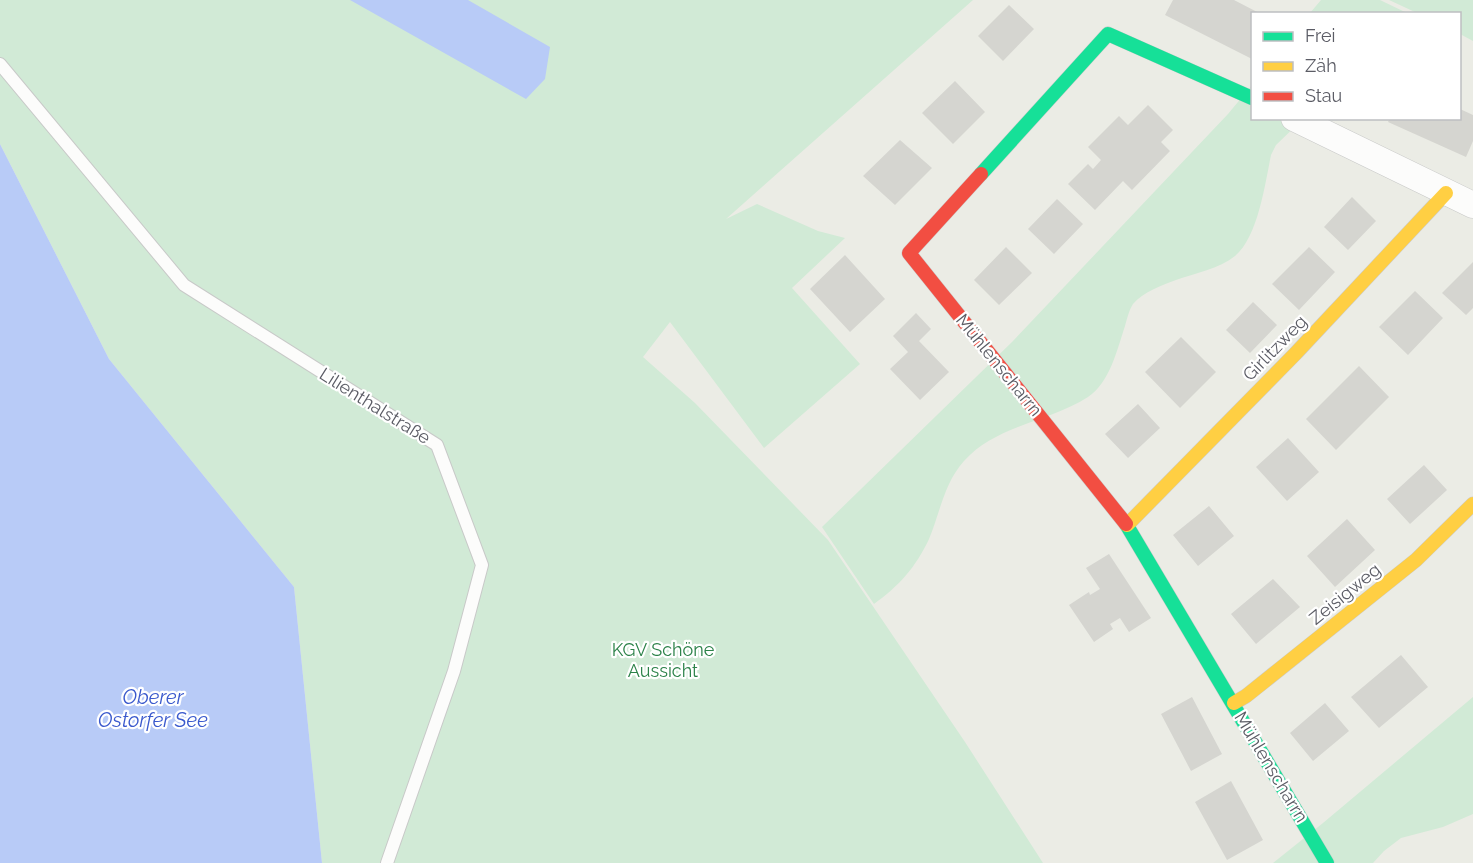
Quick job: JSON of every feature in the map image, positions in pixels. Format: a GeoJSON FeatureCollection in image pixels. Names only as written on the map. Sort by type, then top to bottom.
{"type":"FeatureCollection","features":[{"type":"Feature","properties":{"kind":"street","name":"Mühlenscharrn"},"geometry":{"type":"LineString","coordinates":[[1251,98],[1108,34],[909,253],[1128,525],[1327,863]]}},
{"type":"Feature","properties":{"kind":"street"},"geometry":{"type":"LineString","coordinates":[[1298,120],[1473,205]]}},
{"type":"Feature","properties":{"kind":"street","name":"Girlitzweg"},"geometry":{"type":"LineString","coordinates":[[1128,525],[1296,353],[1446,193]]}},
{"type":"Feature","properties":{"kind":"street","name":"Zeisigweg"},"geometry":{"type":"LineString","coordinates":[[1234,703],[1246,696],[1416,560],[1473,504]]}},
{"type":"Feature","properties":{"kind":"lane","name":"Lilienthalstraße"},"geometry":{"type":"LineString","coordinates":[[0,64],[184,285],[437,445],[482,565],[454,670],[387,863]]}},
{"type":"Feature","properties":{"kind":"green space","name":"KGV Schöne Aussicht"},"geometry":{"type":"Polygon","coordinates":[[[0,0],[973,0],[726,219],[757,204],[818,231],[845,238],[792,288],[860,364],[764,448],[670,322],[643,357],[695,403],[828,540],[965,742],[1043,863],[322,863],[294,587],[109,359],[0,144],[0,0]]]}},
{"type":"Feature","properties":{"kind":"green space"},"geometry":{"type":"Polygon","coordinates":[[[1321,0],[1380,0],[1405,12],[1311,12],[1321,0]]]}},
{"type":"Feature","properties":{"kind":"green space"},"geometry":{"type":"Polygon","coordinates":[[[1389,0],[1473,0],[1473,41],[1461,35],[1461,12],[1415,12],[1389,0]]]}},
{"type":"Feature","properties":{"kind":"green space"},"geometry":{"type":"Polygon","coordinates":[[[1251,86],[1251,120],[1302,120],[1276,145],[1271,155],[1255,223],[1243,247],[1235,256],[1222,264],[1147,292],[1137,300],[1130,309],[1116,355],[1096,391],[1073,405],[991,439],[964,461],[947,488],[929,539],[918,558],[899,583],[874,604],[822,527],[1012,342],[1228,114],[1251,86]]]}},
{"type":"Feature","properties":{"kind":"green space"},"geometry":{"type":"Polygon","coordinates":[[[1473,697],[1473,814],[1443,827],[1401,838],[1373,863],[1273,863],[1323,823],[1473,697]]]}},
{"type":"Feature","properties":{"kind":"water"},"geometry":{"type":"Polygon","coordinates":[[[350,0],[468,0],[550,47],[545,79],[526,99],[350,0]]]}},
{"type":"Feature","properties":{"kind":"water","name":"Oberer Ostorfer See"},"geometry":{"type":"Polygon","coordinates":[[[0,144],[109,359],[294,587],[322,863],[0,863],[0,144]]]}},
{"type":"Feature","properties":{"kind":"building"},"geometry":{"type":"Polygon","coordinates":[[[1173,0],[1234,0],[1257,12],[1251,12],[1251,58],[1165,15],[1173,0]]]}},
{"type":"Feature","properties":{"kind":"building"},"geometry":{"type":"Polygon","coordinates":[[[1009,5],[1034,29],[1003,61],[978,36],[1009,5]]]}},
{"type":"Feature","properties":{"kind":"building"},"geometry":{"type":"Polygon","coordinates":[[[955,81],[985,112],[953,144],[922,113],[955,81]]]}},
{"type":"Feature","properties":{"kind":"building"},"geometry":{"type":"Polygon","coordinates":[[[1148,105],[1173,130],[1161,142],[1170,151],[1132,190],[1123,181],[1095,210],[1068,184],[1088,164],[1093,169],[1101,160],[1088,147],[1119,116],[1128,125],[1148,105]]]}},
{"type":"Feature","properties":{"kind":"building"},"geometry":{"type":"Polygon","coordinates":[[[1461,109],[1473,115],[1473,141],[1466,157],[1388,122],[1389,120],[1461,120],[1461,109]]]}},
{"type":"Feature","properties":{"kind":"building"},"geometry":{"type":"Polygon","coordinates":[[[900,140],[932,168],[895,205],[863,176],[900,140]]]}},
{"type":"Feature","properties":{"kind":"building"},"geometry":{"type":"Polygon","coordinates":[[[1352,197],[1376,221],[1348,250],[1324,227],[1352,197]]]}},
{"type":"Feature","properties":{"kind":"building"},"geometry":{"type":"Polygon","coordinates":[[[1057,199],[1083,224],[1054,254],[1028,229],[1057,199]]]}},
{"type":"Feature","properties":{"kind":"building"},"geometry":{"type":"Polygon","coordinates":[[[1006,247],[1032,273],[999,305],[974,280],[1006,247]]]}},
{"type":"Feature","properties":{"kind":"building"},"geometry":{"type":"Polygon","coordinates":[[[1309,247],[1335,272],[1299,310],[1272,284],[1309,247]]]}},
{"type":"Feature","properties":{"kind":"building"},"geometry":{"type":"Polygon","coordinates":[[[845,255],[885,299],[850,332],[810,289],[845,255]]]}},
{"type":"Feature","properties":{"kind":"building"},"geometry":{"type":"Polygon","coordinates":[[[1473,262],[1473,308],[1466,315],[1442,293],[1473,262]]]}},
{"type":"Feature","properties":{"kind":"building"},"geometry":{"type":"Polygon","coordinates":[[[1415,291],[1443,318],[1408,355],[1379,327],[1415,291]]]}},
{"type":"Feature","properties":{"kind":"building"},"geometry":{"type":"Polygon","coordinates":[[[1253,302],[1277,325],[1250,353],[1226,330],[1253,302]]]}},
{"type":"Feature","properties":{"kind":"building"},"geometry":{"type":"Polygon","coordinates":[[[916,313],[931,329],[919,341],[949,372],[920,400],[890,369],[908,352],[893,336],[916,313]]]}},
{"type":"Feature","properties":{"kind":"building"},"geometry":{"type":"Polygon","coordinates":[[[1181,337],[1216,372],[1180,408],[1145,372],[1181,337]]]}},
{"type":"Feature","properties":{"kind":"building"},"geometry":{"type":"Polygon","coordinates":[[[1359,366],[1389,397],[1336,450],[1306,419],[1359,366]]]}},
{"type":"Feature","properties":{"kind":"building"},"geometry":{"type":"Polygon","coordinates":[[[1138,404],[1160,428],[1128,458],[1105,434],[1138,404]]]}},
{"type":"Feature","properties":{"kind":"building"},"geometry":{"type":"Polygon","coordinates":[[[1288,438],[1319,472],[1287,501],[1256,467],[1288,438]]]}},
{"type":"Feature","properties":{"kind":"building"},"geometry":{"type":"Polygon","coordinates":[[[1424,465],[1447,490],[1410,524],[1387,499],[1424,465]]]}},
{"type":"Feature","properties":{"kind":"building"},"geometry":{"type":"Polygon","coordinates":[[[1209,506],[1234,536],[1198,566],[1173,535],[1209,506]]]}},
{"type":"Feature","properties":{"kind":"building"},"geometry":{"type":"Polygon","coordinates":[[[1347,519],[1375,550],[1335,587],[1307,556],[1347,519]]]}},
{"type":"Feature","properties":{"kind":"building"},"geometry":{"type":"Polygon","coordinates":[[[1109,554],[1151,618],[1129,632],[1120,618],[1110,624],[1113,629],[1094,642],[1069,605],[1089,592],[1090,595],[1100,589],[1086,568],[1109,554]]]}},
{"type":"Feature","properties":{"kind":"building"},"geometry":{"type":"Polygon","coordinates":[[[1273,579],[1300,607],[1256,644],[1231,614],[1273,579]]]}},
{"type":"Feature","properties":{"kind":"building"},"geometry":{"type":"Polygon","coordinates":[[[1401,655],[1428,687],[1379,728],[1351,697],[1401,655]]]}},
{"type":"Feature","properties":{"kind":"building"},"geometry":{"type":"Polygon","coordinates":[[[1192,697],[1222,754],[1191,771],[1161,714],[1192,697]]]}},
{"type":"Feature","properties":{"kind":"building"},"geometry":{"type":"Polygon","coordinates":[[[1325,703],[1349,731],[1313,761],[1290,733],[1325,703]]]}},
{"type":"Feature","properties":{"kind":"building"},"geometry":{"type":"Polygon","coordinates":[[[1231,781],[1263,840],[1227,860],[1195,802],[1231,781]]]}},
{"type":"Feature","properties":{"kind":"traffic: fast"},"geometry":{"type":"LineString","coordinates":[[981,174],[1108,34],[1251,98]]}},
{"type":"Feature","properties":{"kind":"traffic: fast"},"geometry":{"type":"LineString","coordinates":[[1126,524],[1327,863]]}},
{"type":"Feature","properties":{"kind":"traffic: slow"},"geometry":{"type":"LineString","coordinates":[[1127,525],[1296,353],[1446,193]]}},
{"type":"Feature","properties":{"kind":"traffic: slow"},"geometry":{"type":"LineString","coordinates":[[1234,703],[1246,696],[1416,560],[1473,504]]}},
{"type":"Feature","properties":{"kind":"traffic: jam"},"geometry":{"type":"LineString","coordinates":[[981,174],[909,253],[1126,524]]}}]}
